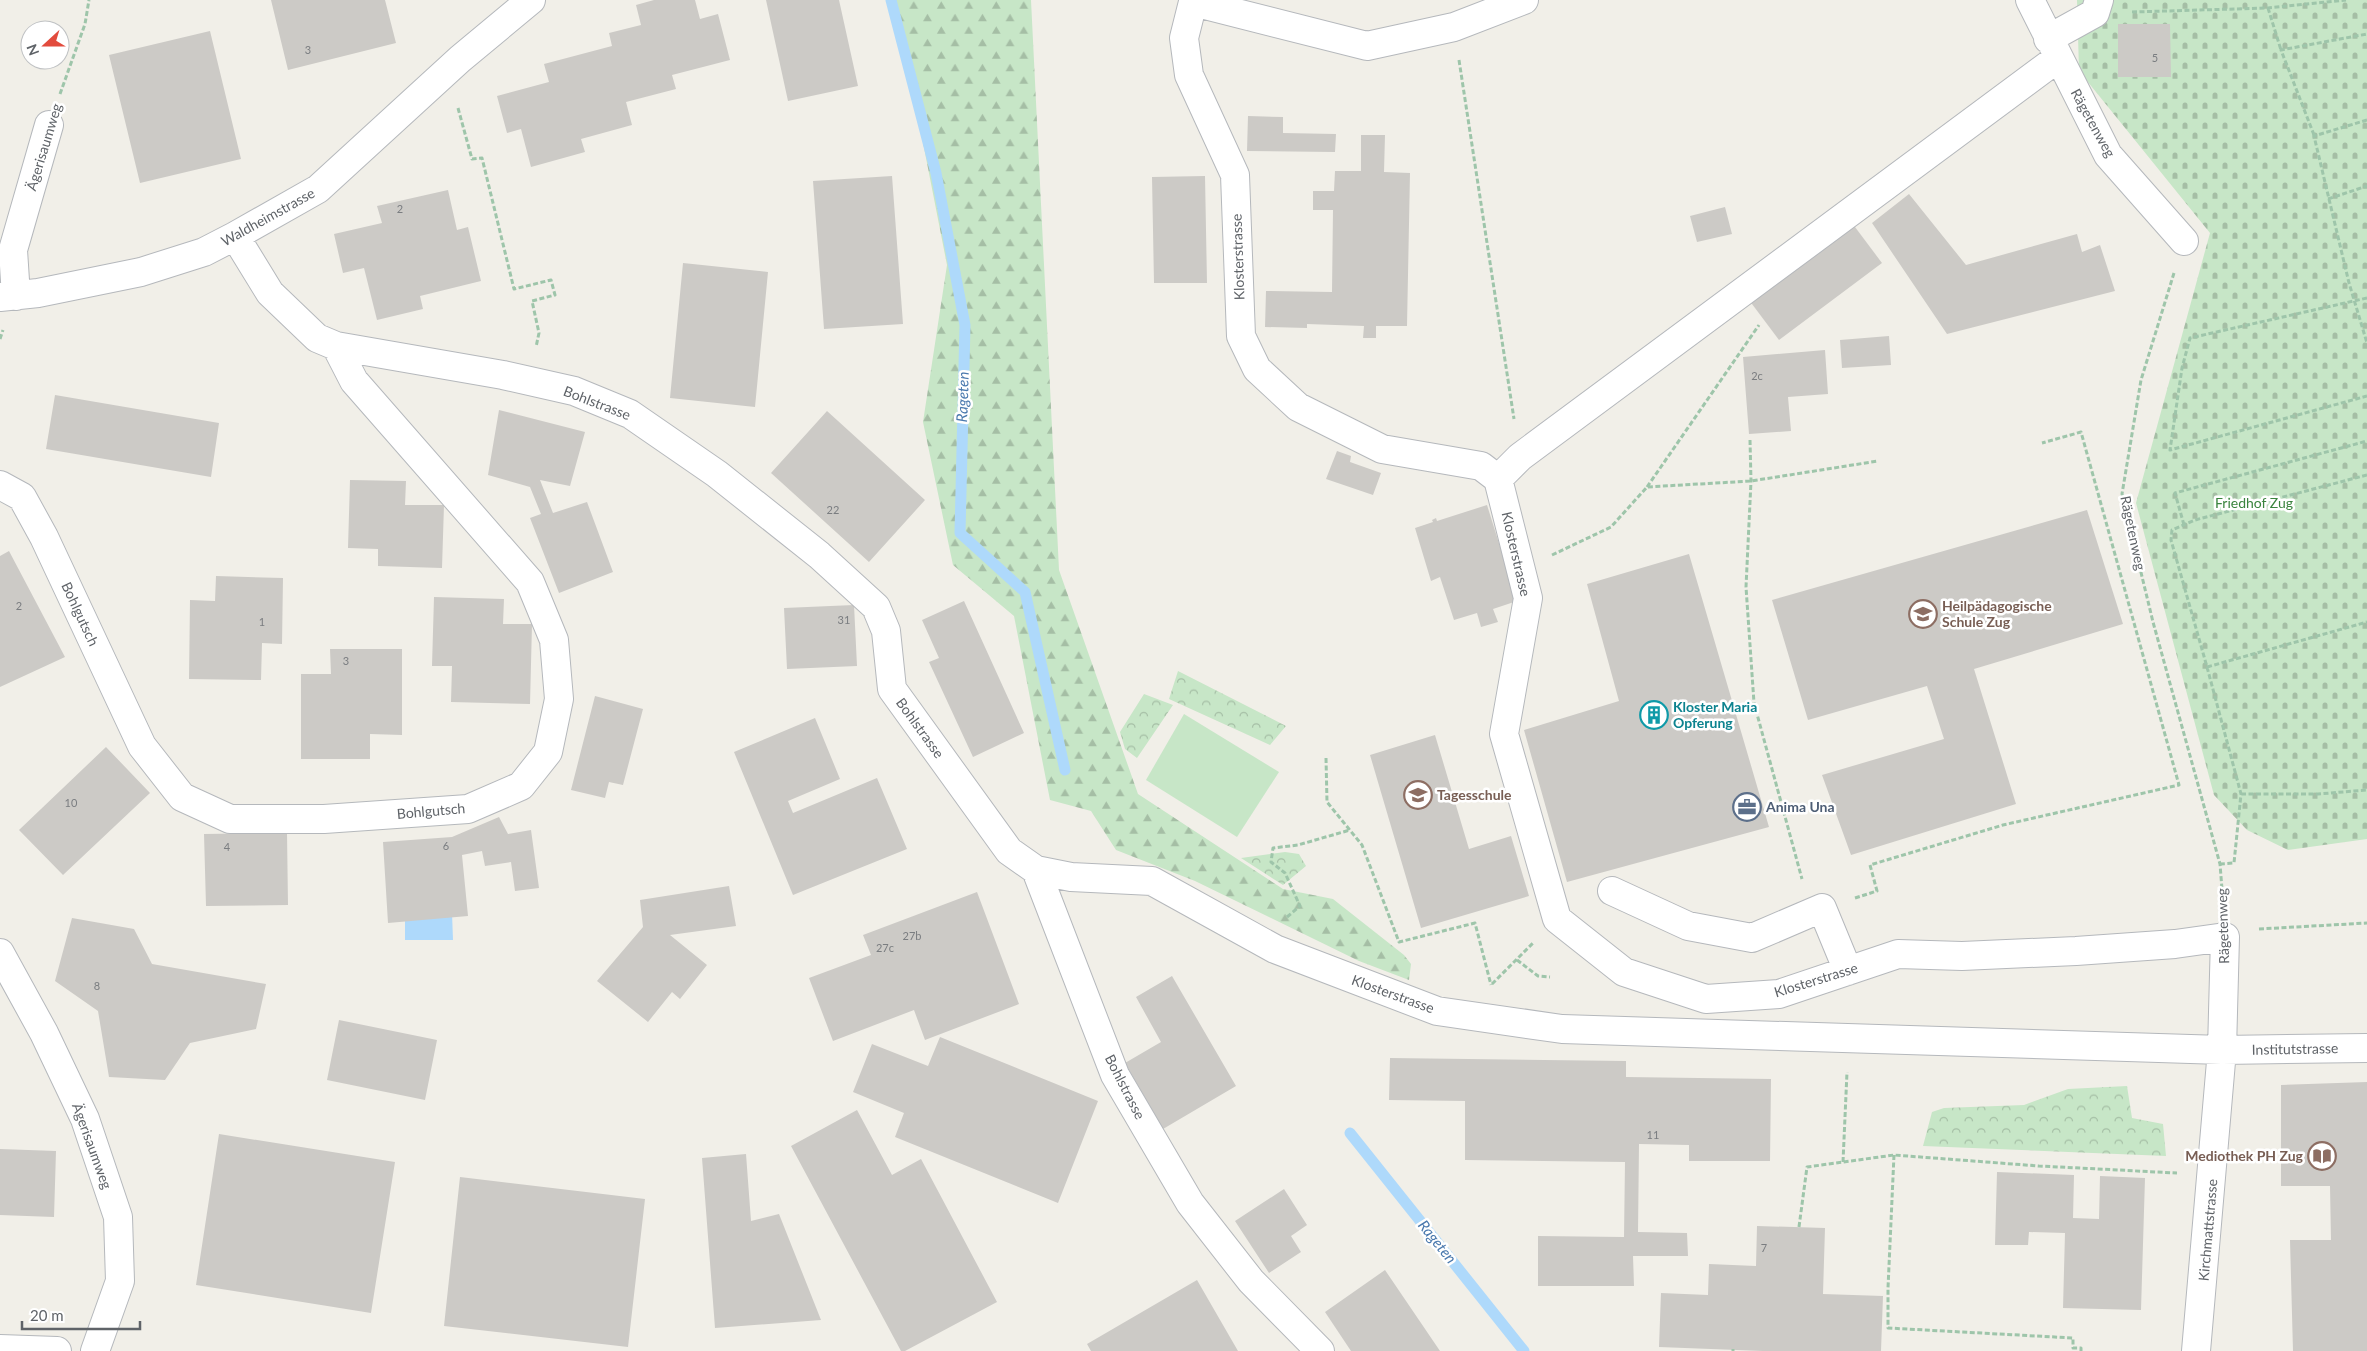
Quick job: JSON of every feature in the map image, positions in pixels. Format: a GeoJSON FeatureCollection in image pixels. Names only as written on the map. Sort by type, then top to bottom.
{"type":"FeatureCollection","features":[{"type":"Feature","properties":{"kind":"street","name":"Waldheimstrasse"},"geometry":{"type":"LineString","coordinates":[[8,296],[141,272],[204,252],[318,189],[460,59],[531,0]]}},
{"type":"Feature","properties":{"kind":"street","name":"Klosterstrasse"},"geometry":{"type":"LineString","coordinates":[[1524,0],[1454,27],[1367,46],[1191,1],[1184,38],[1190,75],[1235,175],[1241,336],[1257,369],[1298,407],[1382,449],[1481,466],[1498,479],[1528,598],[1504,734],[1557,919],[1624,972],[1706,999],[1779,994],[1898,954],[1962,956],[2076,951],[2174,944],[2226,934]]}},
{"type":"Feature","properties":{"kind":"street","name":"Rägetenweg"},"geometry":{"type":"LineString","coordinates":[[2030,0],[2108,155],[2184,241]]}},
{"type":"Feature","properties":{"kind":"street"},"geometry":{"type":"LineString","coordinates":[[1498,479],[1520,457],[2053,48],[2097,7]]}},
{"type":"Feature","properties":{"kind":"street","name":"Ägerisaumweg"},"geometry":{"type":"LineString","coordinates":[[8,296],[13,250],[49,125]]}},
{"type":"Feature","properties":{"kind":"street","name":"Bohlstrasse"},"geometry":{"type":"LineString","coordinates":[[234,236],[270,293],[317,338],[336,346],[503,375],[574,391],[630,414],[717,474],[820,555],[876,607],[886,631],[892,689],[1010,851],[1036,870],[1115,1075],[1190,1203],[1251,1281],[1320,1351]]}},
{"type":"Feature","properties":{"kind":"street","name":"Bohlgutsch"},"geometry":{"type":"LineString","coordinates":[[0,485],[22,497],[48,546],[142,746],[182,797],[230,819],[324,819],[468,809],[521,786],[548,752],[559,699],[554,640],[530,582],[354,381],[336,346]]}},
{"type":"Feature","properties":{"kind":"street","name":"Klosterstrasse"},"geometry":{"type":"LineString","coordinates":[[1036,870],[1071,877],[1152,881],[1275,949],[1437,1011],[1562,1030],[2222,1050]]}},
{"type":"Feature","properties":{"kind":"street"},"geometry":{"type":"LineString","coordinates":[[1612,891],[1688,926],[1752,938],[1815,911],[1848,971]]}},
{"type":"Feature","properties":{"kind":"street","name":"Rägetenweg"},"geometry":{"type":"LineString","coordinates":[[2222,1050],[2226,934]]}},
{"type":"Feature","properties":{"kind":"street","name":"Ägerisaumweg"},"geometry":{"type":"LineString","coordinates":[[0,953],[44,1033],[85,1119],[118,1217],[120,1281],[95,1351]]}},
{"type":"Feature","properties":{"kind":"street","name":"Institutstrasse"},"geometry":{"type":"LineString","coordinates":[[2222,1050],[2367,1048]]}},
{"type":"Feature","properties":{"kind":"street","name":"Kirchmattstrasse"},"geometry":{"type":"LineString","coordinates":[[2196,1351],[2213,1175],[2222,1050]]}},
{"type":"Feature","properties":{"kind":"street"},"geometry":{"type":"LineString","coordinates":[[0,1350],[57,1351]]}},
{"type":"Feature","properties":{"kind":"path","name":"Ägerisaumweg"},"geometry":{"type":"LineString","coordinates":[[49,125],[85,24],[89,0]]}},
{"type":"Feature","properties":{"kind":"path"},"geometry":{"type":"LineString","coordinates":[[2097,7],[2268,8],[2346,0]]}},
{"type":"Feature","properties":{"kind":"path"},"geometry":{"type":"LineString","coordinates":[[2268,8],[2281,50],[2314,136],[2354,301],[2367,343]]}},
{"type":"Feature","properties":{"kind":"path"},"geometry":{"type":"LineString","coordinates":[[1454,27],[1520,457]]}},
{"type":"Feature","properties":{"kind":"path"},"geometry":{"type":"LineString","coordinates":[[2281,50],[2367,34]]}},
{"type":"Feature","properties":{"kind":"path"},"geometry":{"type":"LineString","coordinates":[[459,115],[472,159],[482,158],[514,289],[551,280],[555,295],[532,301],[539,333],[536,350]]}},
{"type":"Feature","properties":{"kind":"path"},"geometry":{"type":"LineString","coordinates":[[2314,136],[2367,120]]}},
{"type":"Feature","properties":{"kind":"path"},"geometry":{"type":"LineString","coordinates":[[2328,198],[2367,186]]}},
{"type":"Feature","properties":{"kind":"path","name":"Rägetenweg"},"geometry":{"type":"LineString","coordinates":[[2184,241],[2141,380],[2122,494],[2153,622],[2220,864],[2226,934]]}},
{"type":"Feature","properties":{"kind":"path"},"geometry":{"type":"LineString","coordinates":[[2367,298],[2190,338],[2182,368],[2170,450],[2367,396]]}},
{"type":"Feature","properties":{"kind":"path"},"geometry":{"type":"LineString","coordinates":[[1551,555],[1611,527],[1647,487],[1759,325]]}},
{"type":"Feature","properties":{"kind":"path"},"geometry":{"type":"LineString","coordinates":[[1750,440],[1751,481],[1746,587],[1754,703],[1802,878],[1815,911],[1878,890],[1870,865],[2003,825],[2179,785],[2081,432],[2042,443]]}},
{"type":"Feature","properties":{"kind":"path"},"geometry":{"type":"LineString","coordinates":[[2184,525],[2175,493],[2367,441]]}},
{"type":"Feature","properties":{"kind":"path"},"geometry":{"type":"LineString","coordinates":[[1647,487],[1751,481],[1878,461]]}},
{"type":"Feature","properties":{"kind":"path"},"geometry":{"type":"LineString","coordinates":[[2220,864],[2234,863],[2241,794],[2171,540],[2172,530],[2195,520],[2367,475]]}},
{"type":"Feature","properties":{"kind":"path"},"geometry":{"type":"LineString","coordinates":[[2207,668],[2367,622]]}},
{"type":"Feature","properties":{"kind":"path"},"geometry":{"type":"LineString","coordinates":[[1326,758],[1327,802],[1362,845],[1399,942],[1475,923],[1491,985],[1557,919]]}},
{"type":"Feature","properties":{"kind":"path"},"geometry":{"type":"LineString","coordinates":[[2241,794],[2318,794],[2367,790]]}},
{"type":"Feature","properties":{"kind":"path"},"geometry":{"type":"LineString","coordinates":[[1284,920],[1300,906],[1284,873],[1271,862],[1273,848],[1298,845],[1350,830]]}},
{"type":"Feature","properties":{"kind":"path"},"geometry":{"type":"LineString","coordinates":[[2226,934],[2367,923]]}},
{"type":"Feature","properties":{"kind":"path"},"geometry":{"type":"LineString","coordinates":[[1517,960],[1538,976],[1550,977]]}},
{"type":"Feature","properties":{"kind":"path"},"geometry":{"type":"LineString","coordinates":[[1843,1162],[1847,1069]]}},
{"type":"Feature","properties":{"kind":"path"},"geometry":{"type":"LineString","coordinates":[[1799,1227],[1807,1167],[1894,1155],[2040,1166],[2213,1175]]}},
{"type":"Feature","properties":{"kind":"path"},"geometry":{"type":"LineString","coordinates":[[1894,1155],[1888,1328],[2073,1338],[2073,1348],[2081,1348],[2081,1351]]}},
{"type":"Feature","properties":{"kind":"green space"},"geometry":{"type":"Polygon","coordinates":[[[895,0],[1031,0],[1059,570],[1138,794],[1283,889],[1333,899],[1404,955],[1411,964],[1409,980],[1359,961],[1195,881],[1116,850],[1091,811],[1050,800],[1014,616],[953,565],[923,422],[947,265],[895,0]]]}},
{"type":"Feature","properties":{"kind":"green space","name":"Friedhof Zug"},"geometry":{"type":"Polygon","coordinates":[[[2077,0],[2367,0],[2367,839],[2288,850],[2247,830],[2214,795],[2136,503],[2210,233],[2079,71],[2077,0]]]}},
{"type":"Feature","properties":{"kind":"green space"},"geometry":{"type":"Polygon","coordinates":[[[1178,671],[1286,726],[1270,745],[1169,699],[1178,671]]]}},
{"type":"Feature","properties":{"kind":"green space"},"geometry":{"type":"Polygon","coordinates":[[[1144,694],[1173,705],[1137,758],[1125,749],[1120,732],[1144,694]]]}},
{"type":"Feature","properties":{"kind":"green space"},"geometry":{"type":"Polygon","coordinates":[[[1184,714],[1279,772],[1237,837],[1146,780],[1184,714]]]}},
{"type":"Feature","properties":{"kind":"green space"},"geometry":{"type":"Polygon","coordinates":[[[1285,852],[1299,854],[1306,866],[1283,885],[1241,858],[1285,852]]]}},
{"type":"Feature","properties":{"kind":"green space"},"geometry":{"type":"Polygon","coordinates":[[[2127,1086],[2132,1118],[2163,1124],[2166,1156],[1923,1146],[1932,1112],[1944,1108],[2024,1105],[2068,1089],[2127,1086]]]}},
{"type":"Feature","properties":{"kind":"water"},"geometry":{"type":"Polygon","coordinates":[[[405,913],[452,913],[453,940],[405,940],[405,913]]]}},
{"type":"Feature","properties":{"kind":"building"},"geometry":{"type":"Polygon","coordinates":[[[271,0],[385,0],[396,43],[288,70],[271,0]]]}},
{"type":"Feature","properties":{"kind":"building"},"geometry":{"type":"Polygon","coordinates":[[[654,0],[695,0],[700,19],[718,14],[730,60],[672,75],[676,89],[626,102],[632,125],[581,139],[585,152],[531,167],[521,129],[507,133],[497,96],[549,82],[544,64],[612,46],[609,33],[641,25],[636,5],[654,0]]]}},
{"type":"Feature","properties":{"kind":"building"},"geometry":{"type":"Polygon","coordinates":[[[766,0],[839,0],[858,86],[788,101],[766,0]]]}},
{"type":"Feature","properties":{"kind":"building"},"geometry":{"type":"Polygon","coordinates":[[[2118,24],[2170,24],[2171,77],[2118,77],[2118,24]]]}},
{"type":"Feature","properties":{"kind":"building"},"geometry":{"type":"Polygon","coordinates":[[[210,31],[241,159],[140,183],[109,55],[210,31]]]}},
{"type":"Feature","properties":{"kind":"building"},"geometry":{"type":"Polygon","coordinates":[[[1248,116],[1283,117],[1283,133],[1336,134],[1335,152],[1247,151],[1248,116]]]}},
{"type":"Feature","properties":{"kind":"building"},"geometry":{"type":"Polygon","coordinates":[[[1361,135],[1385,135],[1384,172],[1410,173],[1407,326],[1376,326],[1376,338],[1363,338],[1364,326],[1307,324],[1307,328],[1265,327],[1266,291],[1332,292],[1333,210],[1313,210],[1313,191],[1334,191],[1335,171],[1361,171],[1361,135]]]}},
{"type":"Feature","properties":{"kind":"building"},"geometry":{"type":"Polygon","coordinates":[[[892,176],[903,324],[824,329],[813,181],[892,176]]]}},
{"type":"Feature","properties":{"kind":"building"},"geometry":{"type":"Polygon","coordinates":[[[1205,176],[1207,283],[1154,283],[1152,177],[1205,176]]]}},
{"type":"Feature","properties":{"kind":"building"},"geometry":{"type":"Polygon","coordinates":[[[448,190],[457,230],[468,227],[481,281],[420,296],[423,309],[377,320],[364,268],[343,273],[334,234],[382,223],[377,206],[448,190]]]}},
{"type":"Feature","properties":{"kind":"building"},"geometry":{"type":"Polygon","coordinates":[[[1909,194],[1966,265],[2077,234],[2082,252],[2100,245],[2115,291],[1947,334],[1872,223],[1909,194]]]}},
{"type":"Feature","properties":{"kind":"building"},"geometry":{"type":"Polygon","coordinates":[[[1725,207],[1732,234],[1697,242],[1690,216],[1725,207]]]}},
{"type":"Feature","properties":{"kind":"building"},"geometry":{"type":"Polygon","coordinates":[[[1849,219],[1882,263],[1779,340],[1746,296],[1849,219]]]}},
{"type":"Feature","properties":{"kind":"building"},"geometry":{"type":"Polygon","coordinates":[[[683,263],[768,272],[755,407],[670,398],[683,263]]]}},
{"type":"Feature","properties":{"kind":"building"},"geometry":{"type":"Polygon","coordinates":[[[1889,336],[1891,365],[1842,368],[1840,340],[1889,336]]]}},
{"type":"Feature","properties":{"kind":"building"},"geometry":{"type":"Polygon","coordinates":[[[1825,350],[1828,394],[1788,397],[1791,431],[1749,434],[1743,357],[1825,350]]]}},
{"type":"Feature","properties":{"kind":"building"},"geometry":{"type":"Polygon","coordinates":[[[55,395],[219,423],[211,477],[46,449],[55,395]]]}},
{"type":"Feature","properties":{"kind":"building"},"geometry":{"type":"Polygon","coordinates":[[[499,410],[585,432],[570,486],[540,480],[553,513],[587,502],[613,572],[559,593],[530,518],[541,514],[530,487],[488,475],[499,410]]]}},
{"type":"Feature","properties":{"kind":"building"},"geometry":{"type":"Polygon","coordinates":[[[827,411],[925,500],[869,562],[771,473],[827,411]]]}},
{"type":"Feature","properties":{"kind":"building"},"geometry":{"type":"Polygon","coordinates":[[[1337,451],[1351,456],[1350,462],[1381,473],[1373,495],[1326,479],[1337,451]]]}},
{"type":"Feature","properties":{"kind":"building"},"geometry":{"type":"Polygon","coordinates":[[[350,480],[406,481],[405,505],[444,505],[442,568],[378,566],[378,549],[348,548],[350,480]]]}},
{"type":"Feature","properties":{"kind":"building"},"geometry":{"type":"Polygon","coordinates":[[[1487,505],[1517,601],[1493,609],[1498,622],[1481,627],[1477,613],[1454,620],[1440,577],[1431,581],[1415,528],[1433,522],[1432,520],[1436,518],[1437,521],[1487,505]]]}},
{"type":"Feature","properties":{"kind":"building","name":"Heilpädagogische Schule Zug"},"geometry":{"type":"Polygon","coordinates":[[[2087,510],[2123,624],[1974,669],[2016,804],[1851,855],[1822,775],[1944,739],[1927,686],[1808,720],[1772,600],[2087,510]]]}},
{"type":"Feature","properties":{"kind":"building"},"geometry":{"type":"Polygon","coordinates":[[[9,551],[65,657],[0,687],[0,556],[9,551]]]}},
{"type":"Feature","properties":{"kind":"building","name":"Kloster Maria Opferung"},"geometry":{"type":"Polygon","coordinates":[[[1689,554],[1769,827],[1567,882],[1524,730],[1619,701],[1587,584],[1689,554]]]}},
{"type":"Feature","properties":{"kind":"building"},"geometry":{"type":"Polygon","coordinates":[[[216,576],[283,578],[282,644],[262,643],[261,680],[189,679],[190,600],[215,601],[216,576]]]}},
{"type":"Feature","properties":{"kind":"building"},"geometry":{"type":"Polygon","coordinates":[[[434,597],[504,599],[503,624],[532,624],[530,704],[451,702],[452,666],[432,666],[434,597]]]}},
{"type":"Feature","properties":{"kind":"building"},"geometry":{"type":"Polygon","coordinates":[[[964,601],[1024,733],[973,757],[929,662],[939,658],[922,620],[964,601]]]}},
{"type":"Feature","properties":{"kind":"building"},"geometry":{"type":"Polygon","coordinates":[[[854,605],[857,666],[787,669],[784,608],[854,605]]]}},
{"type":"Feature","properties":{"kind":"building"},"geometry":{"type":"Polygon","coordinates":[[[330,649],[402,649],[402,735],[370,734],[370,759],[301,759],[301,674],[331,674],[330,649]]]}},
{"type":"Feature","properties":{"kind":"building"},"geometry":{"type":"Polygon","coordinates":[[[595,696],[643,709],[623,785],[609,782],[605,798],[571,790],[595,696]]]}},
{"type":"Feature","properties":{"kind":"building"},"geometry":{"type":"Polygon","coordinates":[[[815,718],[840,779],[788,801],[793,813],[877,778],[907,849],[793,895],[734,752],[815,718]]]}},
{"type":"Feature","properties":{"kind":"building","name":"Tagesschule"},"geometry":{"type":"Polygon","coordinates":[[[1435,735],[1469,849],[1511,836],[1529,896],[1421,928],[1370,755],[1435,735]]]}},
{"type":"Feature","properties":{"kind":"building"},"geometry":{"type":"Polygon","coordinates":[[[106,747],[150,793],[63,875],[19,830],[106,747]]]}},
{"type":"Feature","properties":{"kind":"building"},"geometry":{"type":"Polygon","coordinates":[[[499,817],[508,834],[531,830],[539,888],[515,891],[511,862],[485,866],[482,851],[462,855],[468,916],[388,923],[383,842],[452,837],[499,817]]]}},
{"type":"Feature","properties":{"kind":"building"},"geometry":{"type":"Polygon","coordinates":[[[287,833],[288,905],[206,906],[204,834],[287,833]]]}},
{"type":"Feature","properties":{"kind":"building"},"geometry":{"type":"Polygon","coordinates":[[[729,886],[736,926],[670,935],[707,965],[680,999],[672,992],[648,1022],[597,981],[643,927],[640,900],[729,886]]]}},
{"type":"Feature","properties":{"kind":"building"},"geometry":{"type":"Polygon","coordinates":[[[977,892],[1019,1004],[925,1040],[914,1010],[833,1041],[809,978],[871,955],[863,935],[977,892]]]}},
{"type":"Feature","properties":{"kind":"building"},"geometry":{"type":"Polygon","coordinates":[[[72,918],[134,929],[152,964],[266,984],[256,1029],[190,1043],[165,1080],[109,1077],[98,1011],[55,981],[72,918]]]}},
{"type":"Feature","properties":{"kind":"building"},"geometry":{"type":"Polygon","coordinates":[[[1172,976],[1236,1086],[1163,1129],[1125,1063],[1161,1042],[1136,997],[1172,976]]]}},
{"type":"Feature","properties":{"kind":"building"},"geometry":{"type":"Polygon","coordinates":[[[339,1020],[437,1040],[425,1100],[327,1080],[339,1020]]]}},
{"type":"Feature","properties":{"kind":"building"},"geometry":{"type":"Polygon","coordinates":[[[940,1037],[1098,1101],[1058,1203],[895,1137],[904,1113],[853,1092],[872,1044],[928,1066],[940,1037]]]}},
{"type":"Feature","properties":{"kind":"building"},"geometry":{"type":"Polygon","coordinates":[[[1390,1058],[1626,1061],[1626,1077],[1771,1079],[1770,1161],[1689,1161],[1689,1145],[1639,1144],[1638,1232],[1687,1233],[1688,1256],[1633,1256],[1634,1286],[1538,1286],[1538,1236],[1624,1237],[1625,1162],[1465,1160],[1465,1101],[1389,1100],[1390,1058]]]}},
{"type":"Feature","properties":{"kind":"building"},"geometry":{"type":"Polygon","coordinates":[[[2367,1082],[2367,1351],[2293,1351],[2290,1240],[2331,1240],[2330,1186],[2281,1186],[2281,1085],[2367,1082]]]}},
{"type":"Feature","properties":{"kind":"building"},"geometry":{"type":"Polygon","coordinates":[[[857,1110],[892,1175],[921,1159],[997,1302],[905,1351],[901,1351],[791,1146],[857,1110]]]}},
{"type":"Feature","properties":{"kind":"building"},"geometry":{"type":"Polygon","coordinates":[[[219,1134],[395,1162],[371,1313],[196,1285],[219,1134]]]}},
{"type":"Feature","properties":{"kind":"building"},"geometry":{"type":"Polygon","coordinates":[[[0,1149],[56,1151],[54,1217],[0,1215],[0,1149]]]}},
{"type":"Feature","properties":{"kind":"building"},"geometry":{"type":"Polygon","coordinates":[[[746,1154],[751,1221],[779,1214],[821,1320],[715,1328],[702,1158],[746,1154]]]}},
{"type":"Feature","properties":{"kind":"building"},"geometry":{"type":"Polygon","coordinates":[[[1997,1172],[2074,1175],[2073,1218],[2099,1219],[2100,1176],[2145,1178],[2141,1310],[2063,1308],[2065,1233],[2029,1232],[2028,1245],[1995,1245],[1997,1172]]]}},
{"type":"Feature","properties":{"kind":"building"},"geometry":{"type":"Polygon","coordinates":[[[460,1177],[645,1199],[628,1347],[444,1326],[460,1177]]]}},
{"type":"Feature","properties":{"kind":"building"},"geometry":{"type":"Polygon","coordinates":[[[1284,1189],[1307,1225],[1291,1236],[1301,1252],[1269,1273],[1235,1221],[1284,1189]]]}},
{"type":"Feature","properties":{"kind":"building"},"geometry":{"type":"Polygon","coordinates":[[[1757,1226],[1825,1228],[1823,1294],[1883,1296],[1881,1351],[1763,1351],[1659,1347],[1661,1293],[1708,1295],[1709,1264],[1756,1266],[1757,1226]]]}},
{"type":"Feature","properties":{"kind":"building"},"geometry":{"type":"Polygon","coordinates":[[[1385,1270],[1440,1351],[1351,1351],[1325,1312],[1385,1270]]]}},
{"type":"Feature","properties":{"kind":"building"},"geometry":{"type":"Polygon","coordinates":[[[1197,1280],[1238,1351],[1091,1351],[1087,1344],[1197,1280]]]}},
{"type":"Feature","properties":{"kind":"waterway","name":"Rageten"},"geometry":{"type":"LineString","coordinates":[[891,0],[936,173],[965,325],[960,533],[1025,592],[1065,770]]}},
{"type":"Feature","properties":{"kind":"waterway","name":"Rageten"},"geometry":{"type":"LineString","coordinates":[[1350,1133],[1524,1351]]}},
{"type":"Feature","properties":{"kind":"place","name":"Heilpädagogische Schule Zug"},"geometry":{"type":"Point","coordinates":[1923,614]}},
{"type":"Feature","properties":{"kind":"place","name":"Kloster Maria Opferung"},"geometry":{"type":"Point","coordinates":[1654,715]}},
{"type":"Feature","properties":{"kind":"place","name":"Tagesschule"},"geometry":{"type":"Point","coordinates":[1418,795]}},
{"type":"Feature","properties":{"kind":"place","name":"Anima Una"},"geometry":{"type":"Point","coordinates":[1747,807]}},
{"type":"Feature","properties":{"kind":"place","name":"Mediothek PH Zug"},"geometry":{"type":"Point","coordinates":[2322,1156]}}]}
